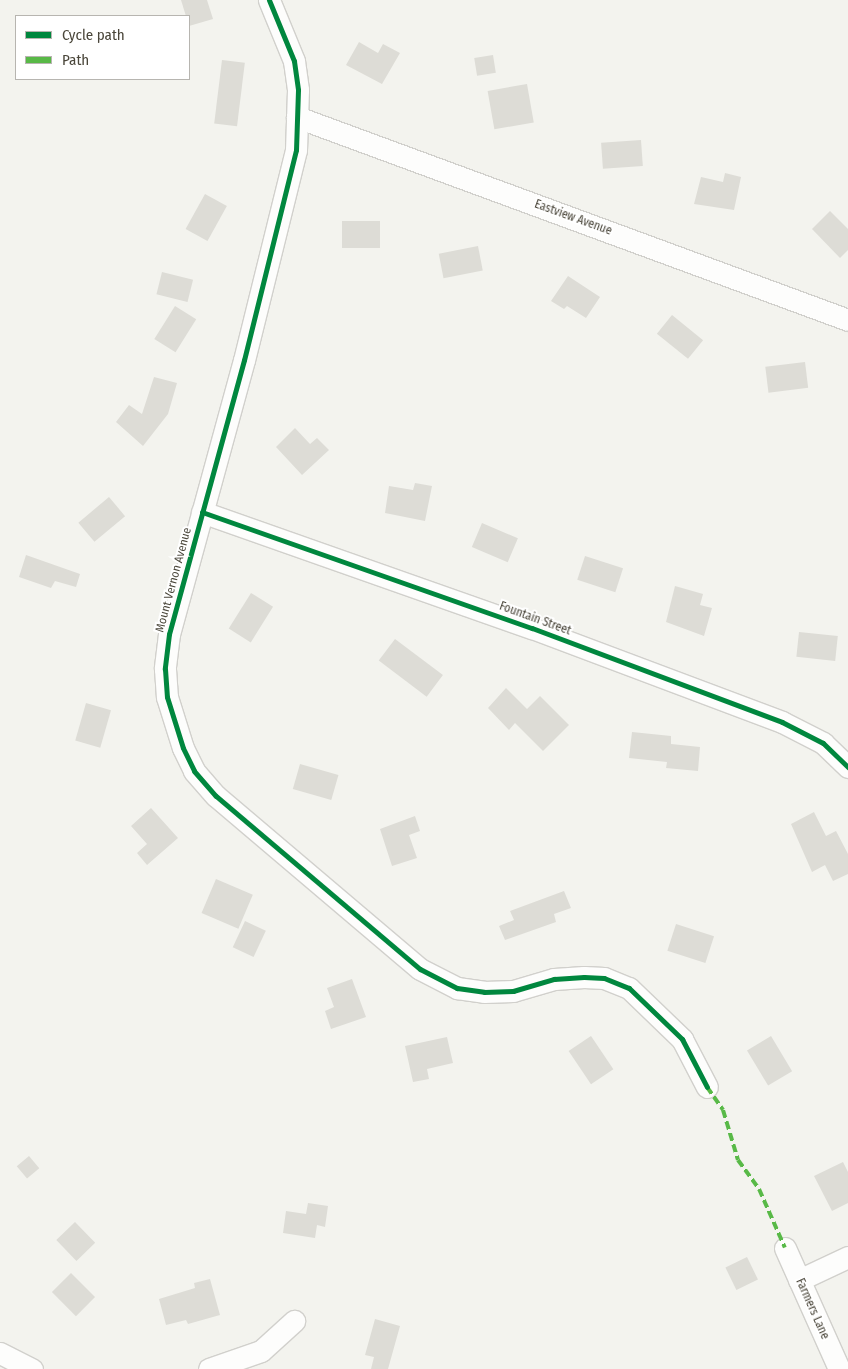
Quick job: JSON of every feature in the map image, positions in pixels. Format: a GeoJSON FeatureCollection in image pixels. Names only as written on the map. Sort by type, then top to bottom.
{"type":"FeatureCollection","features":[{"type":"Feature","properties":{"kind":"street","name":"Mount Vernon Avenue"},"geometry":{"type":"LineString","coordinates":[[269,0],[294,61],[297,117],[292,175],[169,634],[165,668],[167,697],[174,724],[194,771],[205,783],[420,969],[457,988],[484,992],[513,991],[554,978],[584,977],[604,978],[629,988],[682,1039],[707,1087]]}},
{"type":"Feature","properties":{"kind":"street","name":"Eastview Avenue"},"geometry":{"type":"LineString","coordinates":[[297,117],[848,320]]}},
{"type":"Feature","properties":{"kind":"street","name":"Fountain Street"},"geometry":{"type":"LineString","coordinates":[[202,512],[532,628],[782,722],[823,743],[848,767]]}},
{"type":"Feature","properties":{"kind":"street","name":"Farmers Lane"},"geometry":{"type":"LineString","coordinates":[[786,1248],[839,1369]]}},
{"type":"Feature","properties":{"kind":"street"},"geometry":{"type":"LineString","coordinates":[[800,1280],[848,1257]]}},
{"type":"Feature","properties":{"kind":"street"},"geometry":{"type":"LineString","coordinates":[[209,1369],[261,1351],[294,1321]]}},
{"type":"Feature","properties":{"kind":"street"},"geometry":{"type":"LineString","coordinates":[[0,1353],[32,1369]]}},
{"type":"Feature","properties":{"kind":"building"},"geometry":{"type":"Polygon","coordinates":[[[181,0],[207,0],[213,19],[190,26],[190,15],[186,15],[181,0]]]}},
{"type":"Feature","properties":{"kind":"building"},"geometry":{"type":"Polygon","coordinates":[[[359,42],[378,53],[383,44],[400,53],[382,84],[346,65],[359,42]]]}},
{"type":"Feature","properties":{"kind":"building"},"geometry":{"type":"Polygon","coordinates":[[[493,55],[496,73],[477,76],[474,58],[493,55]]]}},
{"type":"Feature","properties":{"kind":"building"},"geometry":{"type":"Polygon","coordinates":[[[222,60],[245,63],[237,126],[214,124],[222,60]]]}},
{"type":"Feature","properties":{"kind":"building"},"geometry":{"type":"Polygon","coordinates":[[[527,84],[534,122],[494,129],[488,91],[527,84]]]}},
{"type":"Feature","properties":{"kind":"building"},"geometry":{"type":"Polygon","coordinates":[[[641,140],[643,166],[603,169],[601,143],[641,140]]]}},
{"type":"Feature","properties":{"kind":"building"},"geometry":{"type":"Polygon","coordinates":[[[725,173],[741,177],[734,210],[694,204],[701,177],[723,182],[725,173]]]}},
{"type":"Feature","properties":{"kind":"building"},"geometry":{"type":"Polygon","coordinates":[[[205,194],[227,206],[207,241],[186,229],[205,194]]]}},
{"type":"Feature","properties":{"kind":"building"},"geometry":{"type":"Polygon","coordinates":[[[830,211],[848,229],[848,250],[840,258],[812,229],[830,211]]]}},
{"type":"Feature","properties":{"kind":"building"},"geometry":{"type":"Polygon","coordinates":[[[342,221],[380,221],[380,248],[342,248],[342,221]]]}},
{"type":"Feature","properties":{"kind":"building"},"geometry":{"type":"Polygon","coordinates":[[[478,246],[483,271],[444,278],[439,254],[478,246]]]}},
{"type":"Feature","properties":{"kind":"building"},"geometry":{"type":"Polygon","coordinates":[[[162,272],[193,280],[187,302],[156,294],[162,272]]]}},
{"type":"Feature","properties":{"kind":"building"},"geometry":{"type":"Polygon","coordinates":[[[568,276],[600,297],[586,318],[567,306],[564,309],[551,301],[568,276]]]}},
{"type":"Feature","properties":{"kind":"building"},"geometry":{"type":"Polygon","coordinates":[[[175,306],[196,319],[176,352],[154,339],[175,306]]]}},
{"type":"Feature","properties":{"kind":"building"},"geometry":{"type":"Polygon","coordinates":[[[672,315],[703,340],[688,359],[657,334],[672,315]]]}},
{"type":"Feature","properties":{"kind":"building"},"geometry":{"type":"Polygon","coordinates":[[[805,362],[808,388],[768,393],[765,367],[805,362]]]}},
{"type":"Feature","properties":{"kind":"building"},"geometry":{"type":"Polygon","coordinates":[[[154,377],[177,383],[168,414],[143,446],[116,422],[129,405],[142,414],[154,377]]]}},
{"type":"Feature","properties":{"kind":"building"},"geometry":{"type":"Polygon","coordinates":[[[295,428],[310,444],[317,438],[329,450],[302,475],[276,447],[295,428]]]}},
{"type":"Feature","properties":{"kind":"building"},"geometry":{"type":"Polygon","coordinates":[[[415,483],[432,486],[425,521],[385,513],[389,486],[413,490],[415,483]]]}},
{"type":"Feature","properties":{"kind":"building"},"geometry":{"type":"Polygon","coordinates":[[[109,497],[125,516],[94,542],[78,523],[109,497]]]}},
{"type":"Feature","properties":{"kind":"building"},"geometry":{"type":"Polygon","coordinates":[[[482,523],[518,538],[508,562],[472,547],[482,523]]]}},
{"type":"Feature","properties":{"kind":"building"},"geometry":{"type":"Polygon","coordinates":[[[26,555],[80,574],[76,587],[55,581],[51,588],[19,577],[26,555]]]}},
{"type":"Feature","properties":{"kind":"building"},"geometry":{"type":"Polygon","coordinates":[[[585,556],[623,568],[615,592],[577,580],[585,556]]]}},
{"type":"Feature","properties":{"kind":"building"},"geometry":{"type":"Polygon","coordinates":[[[675,586],[703,594],[700,605],[712,608],[704,636],[666,622],[675,586]]]}},
{"type":"Feature","properties":{"kind":"building"},"geometry":{"type":"Polygon","coordinates":[[[251,593],[273,607],[251,642],[229,629],[251,593]]]}},
{"type":"Feature","properties":{"kind":"building"},"geometry":{"type":"Polygon","coordinates":[[[799,632],[838,636],[835,661],[796,657],[799,632]]]}},
{"type":"Feature","properties":{"kind":"building"},"geometry":{"type":"Polygon","coordinates":[[[395,639],[443,675],[427,697],[379,661],[395,639]]]}},
{"type":"Feature","properties":{"kind":"building"},"geometry":{"type":"Polygon","coordinates":[[[506,688],[527,709],[540,696],[569,725],[543,751],[515,723],[509,730],[488,708],[506,688]]]}},
{"type":"Feature","properties":{"kind":"building"},"geometry":{"type":"Polygon","coordinates":[[[86,703],[111,710],[100,748],[75,740],[86,703]]]}},
{"type":"Feature","properties":{"kind":"building"},"geometry":{"type":"Polygon","coordinates":[[[632,732],[671,736],[671,744],[700,747],[698,771],[666,768],[667,762],[629,758],[632,732]]]}},
{"type":"Feature","properties":{"kind":"building"},"geometry":{"type":"Polygon","coordinates":[[[300,764],[338,775],[331,800],[293,789],[300,764]]]}},
{"type":"Feature","properties":{"kind":"building"},"geometry":{"type":"Polygon","coordinates":[[[151,808],[178,838],[147,865],[137,853],[147,844],[131,826],[151,808]]]}},
{"type":"Feature","properties":{"kind":"building"},"geometry":{"type":"Polygon","coordinates":[[[814,812],[826,836],[836,831],[848,854],[848,874],[833,881],[825,865],[812,872],[791,824],[814,812]]]}},
{"type":"Feature","properties":{"kind":"building"},"geometry":{"type":"Polygon","coordinates":[[[415,816],[420,831],[409,835],[417,858],[392,866],[380,829],[415,816]]]}},
{"type":"Feature","properties":{"kind":"building"},"geometry":{"type":"Polygon","coordinates":[[[216,879],[253,895],[238,929],[202,913],[216,879]]]}},
{"type":"Feature","properties":{"kind":"building"},"geometry":{"type":"Polygon","coordinates":[[[564,891],[571,908],[554,914],[556,922],[505,940],[499,926],[514,920],[510,911],[564,891]]]}},
{"type":"Feature","properties":{"kind":"building"},"geometry":{"type":"Polygon","coordinates":[[[245,921],[266,931],[254,957],[233,947],[245,921]]]}},
{"type":"Feature","properties":{"kind":"building"},"geometry":{"type":"Polygon","coordinates":[[[676,924],[714,936],[705,963],[667,951],[676,924]]]}},
{"type":"Feature","properties":{"kind":"building"},"geometry":{"type":"Polygon","coordinates":[[[352,979],[366,1017],[331,1029],[325,1011],[334,1007],[327,988],[352,979]]]}},
{"type":"Feature","properties":{"kind":"building"},"geometry":{"type":"Polygon","coordinates":[[[591,1036],[613,1069],[591,1084],[569,1051],[591,1036]]]}},
{"type":"Feature","properties":{"kind":"building"},"geometry":{"type":"Polygon","coordinates":[[[771,1036],[792,1071],[768,1086],[747,1050],[771,1036]]]}},
{"type":"Feature","properties":{"kind":"building"},"geometry":{"type":"Polygon","coordinates":[[[447,1037],[453,1063],[427,1069],[429,1079],[413,1082],[405,1046],[447,1037]]]}},
{"type":"Feature","properties":{"kind":"building"},"geometry":{"type":"Polygon","coordinates":[[[29,1156],[39,1168],[27,1179],[17,1166],[29,1156]]]}},
{"type":"Feature","properties":{"kind":"building"},"geometry":{"type":"Polygon","coordinates":[[[843,1162],[848,1172],[848,1203],[832,1211],[814,1176],[843,1162]]]}},
{"type":"Feature","properties":{"kind":"building"},"geometry":{"type":"Polygon","coordinates":[[[308,1203],[328,1206],[325,1227],[317,1225],[315,1238],[283,1233],[286,1211],[306,1214],[308,1203]]]}},
{"type":"Feature","properties":{"kind":"building"},"geometry":{"type":"Polygon","coordinates":[[[75,1222],[95,1243],[76,1261],[56,1240],[75,1222]]]}},
{"type":"Feature","properties":{"kind":"building"},"geometry":{"type":"Polygon","coordinates":[[[747,1257],[758,1279],[736,1290],[725,1268],[747,1257]]]}},
{"type":"Feature","properties":{"kind":"building"},"geometry":{"type":"Polygon","coordinates":[[[71,1273],[95,1297],[76,1316],[52,1292],[71,1273]]]}},
{"type":"Feature","properties":{"kind":"building"},"geometry":{"type":"Polygon","coordinates":[[[210,1279],[220,1315],[188,1324],[186,1320],[166,1325],[159,1299],[195,1288],[194,1283],[210,1279]]]}},
{"type":"Feature","properties":{"kind":"building"},"geometry":{"type":"Polygon","coordinates":[[[375,1319],[400,1326],[388,1369],[371,1369],[374,1357],[365,1355],[375,1319]]]}},
{"type":"Feature","properties":{"kind":"marked path"},"geometry":{"type":"LineString","coordinates":[[707,1087],[723,1110],[738,1160],[759,1189],[785,1248]]}},
{"type":"Feature","properties":{"kind":"cycle path"},"geometry":{"type":"LineString","coordinates":[[269,0],[294,61],[298,90],[296,150],[244,360],[169,634],[165,669],[167,697],[183,748],[194,771],[216,796],[420,969],[457,988],[484,992],[513,991],[554,979],[584,977],[604,978],[629,988],[682,1039],[707,1087]]}},
{"type":"Feature","properties":{"kind":"cycle path"},"geometry":{"type":"LineString","coordinates":[[202,512],[532,628],[782,722],[823,743],[848,767]]}}]}
